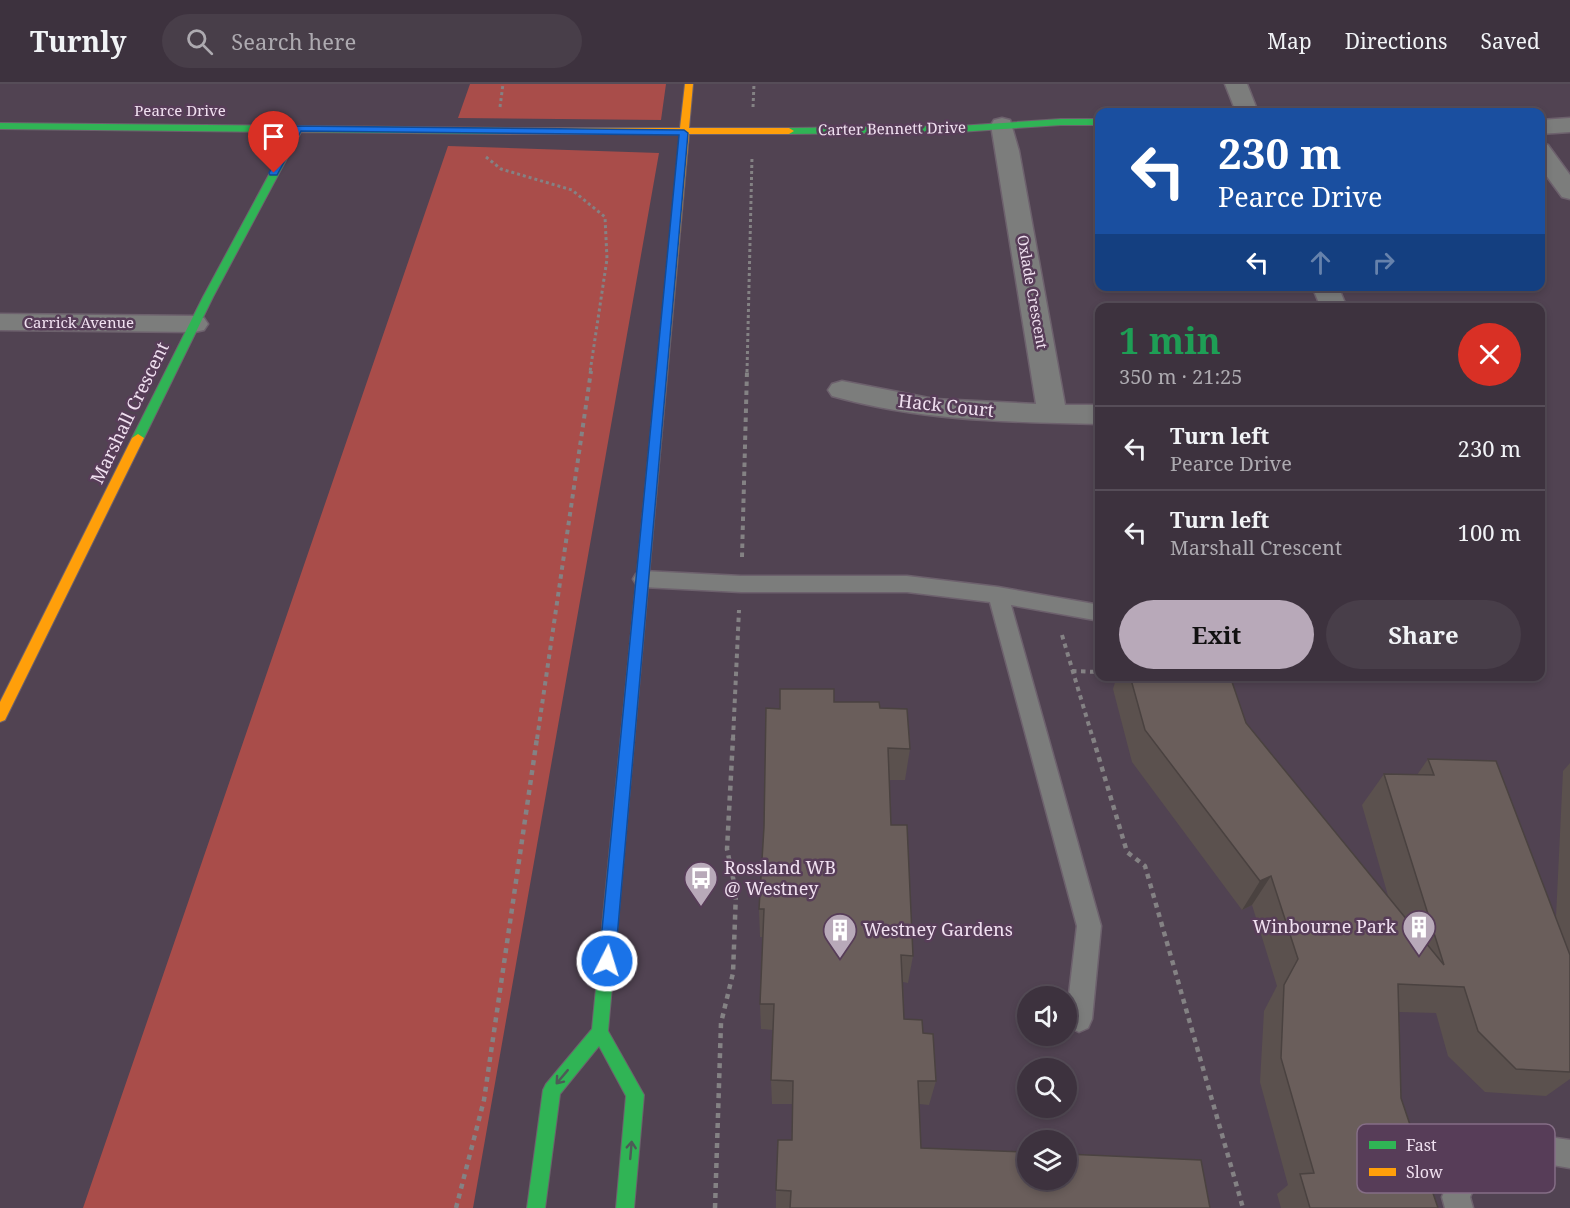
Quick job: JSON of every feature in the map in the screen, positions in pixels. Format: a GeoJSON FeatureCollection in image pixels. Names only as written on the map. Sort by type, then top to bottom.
{"type":"FeatureCollection","features":[{"type":"Feature","properties":{"kind":"street"},"geometry":{"type":"LineString","coordinates":[[536,1208],[552,1090],[600,1032],[689,84]]}},
{"type":"Feature","properties":{"kind":"street"},"geometry":{"type":"LineString","coordinates":[[1236,84],[1245,108]]}},
{"type":"Feature","properties":{"kind":"street","name":"Carter Bennett Drive"},"geometry":{"type":"LineString","coordinates":[[684,133],[959,129],[1002,125],[1095,122]]}},
{"type":"Feature","properties":{"kind":"street","name":"Oxlade Crescent"},"geometry":{"type":"LineString","coordinates":[[1002,125],[1052,414]]}},
{"type":"Feature","properties":{"kind":"street"},"geometry":{"type":"LineString","coordinates":[[1545,127],[1570,125]]}},
{"type":"Feature","properties":{"kind":"street","name":"Pearce Drive"},"geometry":{"type":"LineString","coordinates":[[0,126],[684,133]]}},
{"type":"Feature","properties":{"kind":"street","name":"Marshall Crescent"},"geometry":{"type":"LineString","coordinates":[[0,716],[195,324],[298,128]]}},
{"type":"Feature","properties":{"kind":"street"},"geometry":{"type":"LineString","coordinates":[[1545,157],[1570,192]]}},
{"type":"Feature","properties":{"kind":"street","name":"Carrick Avenue"},"geometry":{"type":"LineString","coordinates":[[0,322],[195,324]]}},
{"type":"Feature","properties":{"kind":"street","name":"Hack Court"},"geometry":{"type":"LineString","coordinates":[[842,390],[934,408],[977,412],[1052,414]]}},
{"type":"Feature","properties":{"kind":"street"},"geometry":{"type":"LineString","coordinates":[[1052,414],[1095,415]]}},
{"type":"Feature","properties":{"kind":"street"},"geometry":{"type":"LineString","coordinates":[[600,1032],[635,1095],[626,1208]]}},
{"type":"Feature","properties":{"kind":"lane"},"geometry":{"type":"LineString","coordinates":[[643,579],[741,584],[907,584],[1095,612]]}},
{"type":"Feature","properties":{"kind":"lane"},"geometry":{"type":"LineString","coordinates":[[998,596],[1089,926],[1080,1019]]}},
{"type":"Feature","properties":{"kind":"lane"},"geometry":{"type":"LineString","coordinates":[[1555,1150],[1570,1154]]}},
{"type":"Feature","properties":{"kind":"lane"},"geometry":{"type":"LineString","coordinates":[[1458,1193],[1456,1197],[1459,1208]]}},
{"type":"Feature","properties":{"kind":"path"},"geometry":{"type":"LineString","coordinates":[[456,1208],[484,1100],[607,259],[605,217],[572,190],[501,169],[486,158],[497,130],[503,84]]}},
{"type":"Feature","properties":{"kind":"path"},"geometry":{"type":"LineString","coordinates":[[753,112],[754,84]]}},
{"type":"Feature","properties":{"kind":"path"},"geometry":{"type":"LineString","coordinates":[[741,558],[753,147]]}},
{"type":"Feature","properties":{"kind":"path"},"geometry":{"type":"LineString","coordinates":[[715,1208],[722,1023],[733,973],[736,892],[727,849],[740,603]]}},
{"type":"Feature","properties":{"kind":"path"},"geometry":{"type":"LineString","coordinates":[[1054,606],[1127,852],[1145,866],[1243,1208]]}},
{"type":"Feature","properties":{"kind":"path"},"geometry":{"type":"LineString","coordinates":[[1072,671],[1095,672]]}},
{"type":"Feature","properties":{"kind":"shaded area"},"geometry":{"type":"Polygon","coordinates":[[[470,84],[666,84],[661,120],[458,118],[470,84]]]}},
{"type":"Feature","properties":{"kind":"shaded area"},"geometry":{"type":"Polygon","coordinates":[[[448,146],[659,153],[473,1208],[83,1208],[448,146]]]}},
{"type":"Feature","properties":{"kind":"building","name":"Winbourne Park"},"geometry":{"type":"Polygon","coordinates":[[[1131,681],[1232,681],[1246,723],[1444,965],[1384,774],[1434,775],[1428,759],[1496,761],[1570,955],[1570,1072],[1516,1069],[1478,1031],[1464,987],[1398,984],[1401,1098],[1410,1124],[1357,1124],[1357,1193],[1433,1193],[1438,1208],[1310,1208],[1300,1174],[1314,1173],[1281,1058],[1284,985],[1298,959],[1271,876],[1260,881],[1145,730],[1131,681]]]}},
{"type":"Feature","properties":{"kind":"building","name":"Westney Gardens"},"geometry":{"type":"Polygon","coordinates":[[[780,689],[834,689],[834,702],[879,702],[880,708],[907,709],[910,749],[888,748],[891,825],[907,825],[913,956],[901,955],[904,1019],[922,1020],[923,1033],[933,1034],[936,1081],[918,1081],[921,1148],[1017,1152],[1017,1190],[1077,1190],[1077,1154],[1201,1160],[1210,1208],[790,1208],[791,1191],[776,1190],[778,1140],[792,1140],[793,1081],[771,1080],[774,1004],[760,1004],[764,909],[759,909],[764,827],[766,708],[780,709],[780,689]]]}},
{"type":"Feature","properties":{"kind":"traffic: fast"},"geometry":{"type":"LineString","coordinates":[[789,131],[959,129],[1095,122]]}},
{"type":"Feature","properties":{"kind":"traffic: fast"},"geometry":{"type":"LineString","coordinates":[[0,126],[509,131]]}},
{"type":"Feature","properties":{"kind":"traffic: fast"},"geometry":{"type":"LineString","coordinates":[[138,438],[208,297],[298,128]]}},
{"type":"Feature","properties":{"kind":"traffic: fast"},"geometry":{"type":"LineString","coordinates":[[536,1208],[552,1090],[600,1032],[647,532]]}},
{"type":"Feature","properties":{"kind":"traffic: fast"},"geometry":{"type":"LineString","coordinates":[[600,1032],[635,1095],[625,1208]]}},
{"type":"Feature","properties":{"kind":"traffic: slow"},"geometry":{"type":"LineString","coordinates":[[647,532],[689,84]]}},
{"type":"Feature","properties":{"kind":"traffic: slow"},"geometry":{"type":"LineString","coordinates":[[509,131],[789,131]]}},
{"type":"Feature","properties":{"kind":"traffic: slow"},"geometry":{"type":"LineString","coordinates":[[0,716],[138,438]]}},
{"type":"Feature","properties":{"kind":"place","name":"Rossland WB @ Westney"},"geometry":{"type":"Point","coordinates":[701,907]}},
{"type":"Feature","properties":{"kind":"place","name":"Winbourne Park"},"geometry":{"type":"Point","coordinates":[1419,956]}},
{"type":"Feature","properties":{"kind":"place","name":"Westney Gardens"},"geometry":{"type":"Point","coordinates":[840,959]}},
{"type":"Feature","properties":{"kind":"route"},"geometry":{"type":"LineString","coordinates":[[274,173],[298,128],[684,133],[607,961]]}}]}
